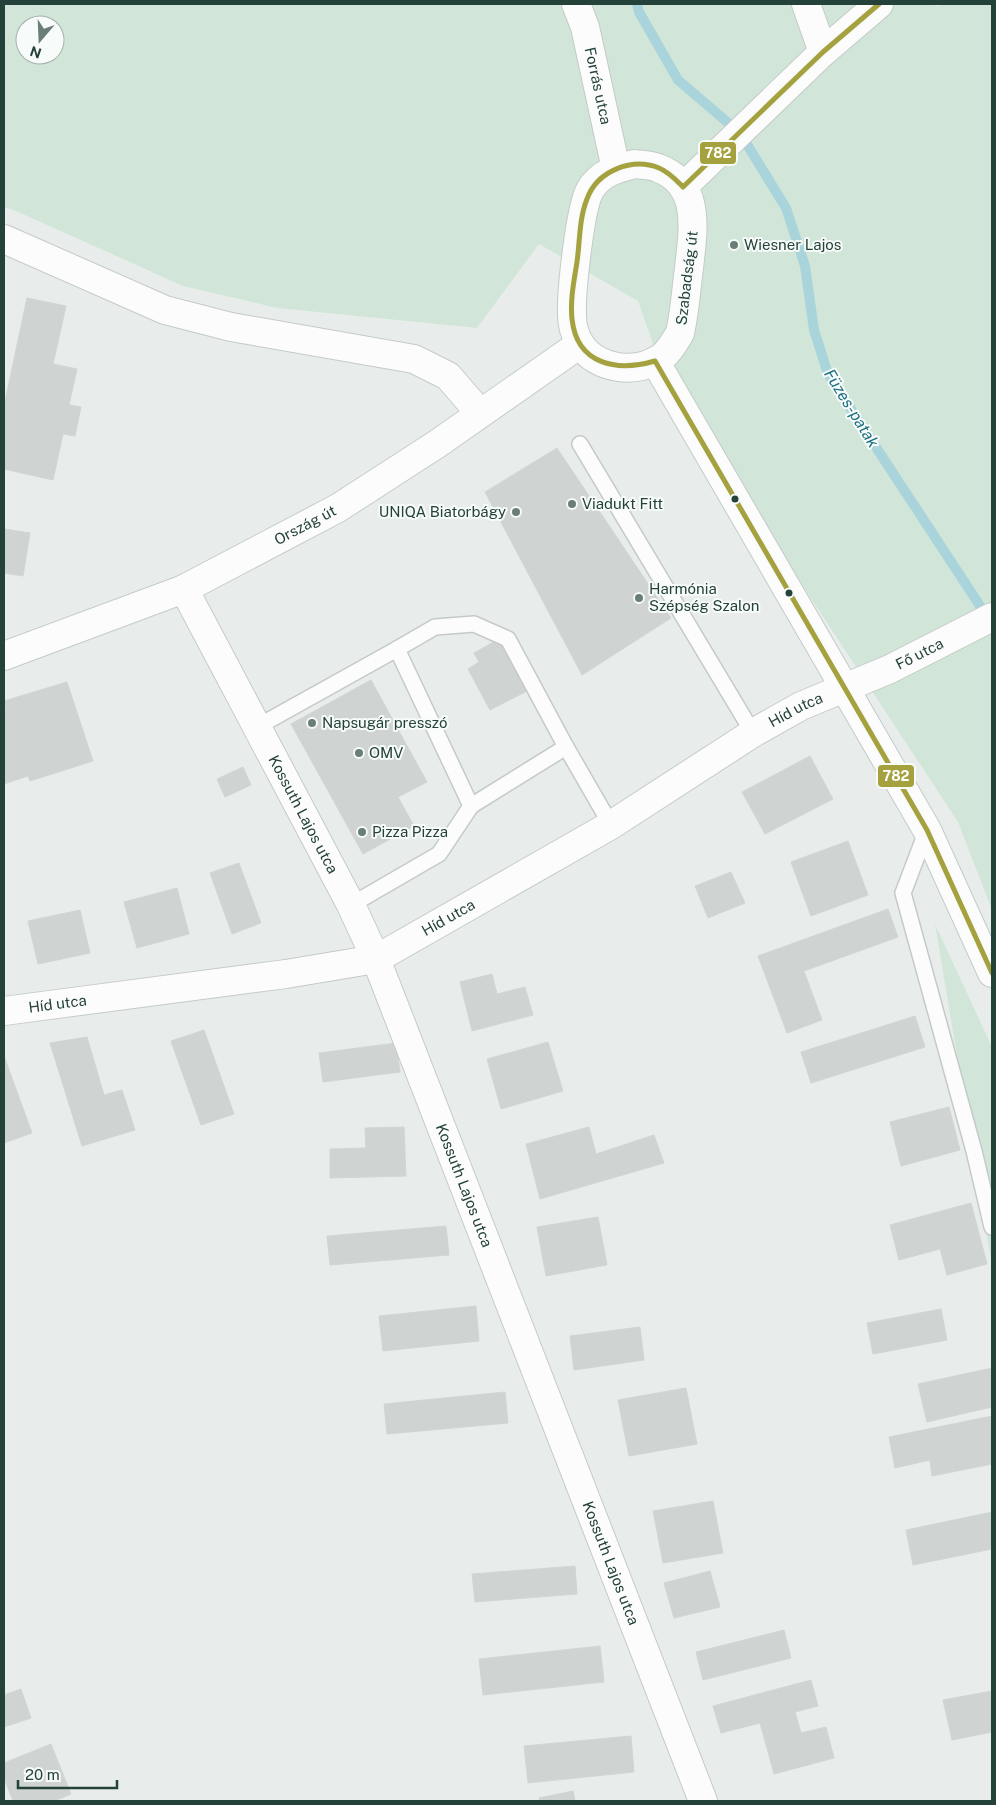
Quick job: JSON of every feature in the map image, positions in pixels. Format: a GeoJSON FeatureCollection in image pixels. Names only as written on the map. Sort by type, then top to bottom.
{"type":"FeatureCollection","features":[{"type":"Feature","properties":{"kind":"street","name":"Forrás utca"},"geometry":{"type":"LineString","coordinates":[[576,4],[585,27],[616,169]]}},
{"type":"Feature","properties":{"kind":"street"},"geometry":{"type":"LineString","coordinates":[[806,4],[823,52]]}},
{"type":"Feature","properties":{"kind":"street"},"geometry":{"type":"LineString","coordinates":[[683,187],[823,52],[880,4]]}},
{"type":"Feature","properties":{"kind":"street","name":"Szabadság út"},"geometry":{"type":"LineString","coordinates":[[580,344],[573,327],[572,314],[583,209],[590,190],[600,177],[616,169],[635,164],[658,167],[683,187],[690,201],[694,220],[680,333],[672,347],[655,361]]}},
{"type":"Feature","properties":{"kind":"street"},"geometry":{"type":"LineString","coordinates":[[4,239],[165,310],[231,326],[414,359],[448,376],[479,412]]}},
{"type":"Feature","properties":{"kind":"street"},"geometry":{"type":"LineString","coordinates":[[580,344],[596,360],[607,365],[636,368],[655,361],[927,830],[992,974]]}},
{"type":"Feature","properties":{"kind":"street","name":"Ország út"},"geometry":{"type":"LineString","coordinates":[[4,656],[184,589],[338,508],[436,444],[479,412],[580,344]]}},
{"type":"Feature","properties":{"kind":"street","name":"Kossuth Lajos utca"},"geometry":{"type":"LineString","coordinates":[[184,589],[351,905],[376,959],[703,1801]]}},
{"type":"Feature","properties":{"kind":"street","name":"Fő utca"},"geometry":{"type":"LineString","coordinates":[[845,687],[890,669],[992,617]]}},
{"type":"Feature","properties":{"kind":"street","name":"Híd utca"},"geometry":{"type":"LineString","coordinates":[[4,1011],[286,974],[376,959],[611,825],[753,733],[801,706],[845,687]]}},
{"type":"Feature","properties":{"kind":"lane"},"geometry":{"type":"LineString","coordinates":[[580,444],[753,733]]}},
{"type":"Feature","properties":{"kind":"lane"},"geometry":{"type":"LineString","coordinates":[[257,727],[435,627],[474,624],[508,639],[566,747],[611,825]]}},
{"type":"Feature","properties":{"kind":"lane"},"geometry":{"type":"LineString","coordinates":[[397,649],[471,806]]}},
{"type":"Feature","properties":{"kind":"lane"},"geometry":{"type":"LineString","coordinates":[[351,905],[439,854],[471,806],[566,747]]}},
{"type":"Feature","properties":{"kind":"lane"},"geometry":{"type":"LineString","coordinates":[[927,830],[903,893],[974,1150],[992,1227]]}},
{"type":"Feature","properties":{"kind":"green space"},"geometry":{"type":"Polygon","coordinates":[[[4,4],[934,4],[936,6],[944,4],[992,4],[992,910],[958,822],[664,375],[638,301],[539,244],[477,328],[277,308],[183,286],[4,207],[4,4]]]}},
{"type":"Feature","properties":{"kind":"green space"},"geometry":{"type":"Polygon","coordinates":[[[935,924],[992,1047],[992,1266],[935,924]]]}},
{"type":"Feature","properties":{"kind":"building"},"geometry":{"type":"Polygon","coordinates":[[[27,298],[66,306],[53,364],[77,369],[69,405],[81,407],[75,436],[63,434],[53,480],[4,469],[4,406],[27,298]]]}},
{"type":"Feature","properties":{"kind":"building"},"geometry":{"type":"Polygon","coordinates":[[[557,448],[671,618],[582,675],[485,492],[557,448]]]}},
{"type":"Feature","properties":{"kind":"building"},"geometry":{"type":"Polygon","coordinates":[[[4,529],[30,533],[23,576],[4,573],[4,529]]]}},
{"type":"Feature","properties":{"kind":"building"},"geometry":{"type":"Polygon","coordinates":[[[501,638],[529,690],[490,710],[468,669],[479,662],[474,653],[501,638]]]}},
{"type":"Feature","properties":{"kind":"building","name":"OMV"},"geometry":{"type":"Polygon","coordinates":[[[371,680],[427,782],[398,797],[414,826],[363,854],[291,724],[371,680]]]}},
{"type":"Feature","properties":{"kind":"building"},"geometry":{"type":"Polygon","coordinates":[[[67,682],[93,761],[30,781],[28,776],[4,784],[4,709],[6,709],[4,701],[67,682]]]}},
{"type":"Feature","properties":{"kind":"building"},"geometry":{"type":"Polygon","coordinates":[[[810,756],[833,799],[765,834],[742,792],[810,756]]]}},
{"type":"Feature","properties":{"kind":"building"},"geometry":{"type":"Polygon","coordinates":[[[243,767],[251,785],[225,797],[217,779],[243,767]]]}},
{"type":"Feature","properties":{"kind":"building"},"geometry":{"type":"Polygon","coordinates":[[[848,841],[868,895],[811,916],[791,862],[848,841]]]}},
{"type":"Feature","properties":{"kind":"building"},"geometry":{"type":"Polygon","coordinates":[[[239,863],[261,923],[232,934],[210,873],[239,863]]]}},
{"type":"Feature","properties":{"kind":"building"},"geometry":{"type":"Polygon","coordinates":[[[731,872],[745,903],[708,918],[695,886],[731,872]]]}},
{"type":"Feature","properties":{"kind":"building"},"geometry":{"type":"Polygon","coordinates":[[[177,888],[189,934],[137,948],[124,902],[177,888]]]}},
{"type":"Feature","properties":{"kind":"building"},"geometry":{"type":"Polygon","coordinates":[[[888,909],[898,937],[804,971],[822,1020],[787,1033],[758,956],[888,909]]]}},
{"type":"Feature","properties":{"kind":"building"},"geometry":{"type":"Polygon","coordinates":[[[80,910],[90,953],[38,964],[28,921],[80,910]]]}},
{"type":"Feature","properties":{"kind":"building"},"geometry":{"type":"Polygon","coordinates":[[[492,974],[497,994],[525,987],[533,1015],[472,1031],[460,982],[492,974]]]}},
{"type":"Feature","properties":{"kind":"building"},"geometry":{"type":"Polygon","coordinates":[[[915,1016],[925,1047],[811,1083],[801,1052],[915,1016]]]}},
{"type":"Feature","properties":{"kind":"building"},"geometry":{"type":"Polygon","coordinates":[[[204,1030],[234,1114],[201,1125],[171,1041],[204,1030]]]}},
{"type":"Feature","properties":{"kind":"building"},"geometry":{"type":"Polygon","coordinates":[[[87,1037],[104,1095],[122,1090],[135,1130],[82,1146],[50,1043],[87,1037]]]}},
{"type":"Feature","properties":{"kind":"building"},"geometry":{"type":"Polygon","coordinates":[[[548,1042],[563,1091],[501,1109],[487,1059],[548,1042]]]}},
{"type":"Feature","properties":{"kind":"building"},"geometry":{"type":"Polygon","coordinates":[[[396,1043],[400,1072],[323,1082],[319,1053],[396,1043]]]}},
{"type":"Feature","properties":{"kind":"building"},"geometry":{"type":"Polygon","coordinates":[[[4,1056],[32,1133],[4,1143],[4,1056]]]}},
{"type":"Feature","properties":{"kind":"building"},"geometry":{"type":"Polygon","coordinates":[[[949,1107],[960,1150],[901,1166],[890,1122],[949,1107]]]}},
{"type":"Feature","properties":{"kind":"building"},"geometry":{"type":"Polygon","coordinates":[[[404,1127],[406,1176],[330,1178],[330,1149],[366,1148],[365,1128],[404,1127]]]}},
{"type":"Feature","properties":{"kind":"building"},"geometry":{"type":"Polygon","coordinates":[[[589,1127],[596,1154],[654,1135],[664,1163],[540,1199],[526,1144],[589,1127]]]}},
{"type":"Feature","properties":{"kind":"building"},"geometry":{"type":"Polygon","coordinates":[[[971,1203],[987,1264],[947,1275],[940,1249],[899,1260],[890,1225],[971,1203]]]}},
{"type":"Feature","properties":{"kind":"building"},"geometry":{"type":"Polygon","coordinates":[[[598,1217],[607,1265],[546,1276],[537,1227],[598,1217]]]}},
{"type":"Feature","properties":{"kind":"building"},"geometry":{"type":"Polygon","coordinates":[[[446,1226],[449,1255],[330,1265],[327,1236],[446,1226]]]}},
{"type":"Feature","properties":{"kind":"building"},"geometry":{"type":"Polygon","coordinates":[[[476,1306],[479,1341],[383,1351],[379,1316],[476,1306]]]}},
{"type":"Feature","properties":{"kind":"building"},"geometry":{"type":"Polygon","coordinates":[[[941,1309],[947,1340],[873,1354],[867,1323],[941,1309]]]}},
{"type":"Feature","properties":{"kind":"building"},"geometry":{"type":"Polygon","coordinates":[[[640,1327],[644,1360],[574,1370],[570,1336],[640,1327]]]}},
{"type":"Feature","properties":{"kind":"building"},"geometry":{"type":"Polygon","coordinates":[[[992,1368],[992,1407],[927,1422],[918,1384],[992,1368]]]}},
{"type":"Feature","properties":{"kind":"building"},"geometry":{"type":"Polygon","coordinates":[[[686,1388],[697,1444],[629,1456],[618,1400],[686,1388]]]}},
{"type":"Feature","properties":{"kind":"building"},"geometry":{"type":"Polygon","coordinates":[[[505,1392],[508,1423],[387,1434],[384,1404],[505,1392]]]}},
{"type":"Feature","properties":{"kind":"building"},"geometry":{"type":"Polygon","coordinates":[[[992,1416],[992,1464],[932,1476],[930,1460],[895,1468],[889,1437],[992,1416]]]}},
{"type":"Feature","properties":{"kind":"building"},"geometry":{"type":"Polygon","coordinates":[[[713,1501],[723,1553],[663,1563],[653,1511],[713,1501]]]}},
{"type":"Feature","properties":{"kind":"building"},"geometry":{"type":"Polygon","coordinates":[[[992,1512],[992,1549],[913,1565],[906,1530],[992,1512]]]}},
{"type":"Feature","properties":{"kind":"building"},"geometry":{"type":"Polygon","coordinates":[[[575,1566],[577,1594],[475,1602],[472,1574],[575,1566]]]}},
{"type":"Feature","properties":{"kind":"building"},"geometry":{"type":"Polygon","coordinates":[[[710,1571],[720,1607],[674,1618],[664,1583],[710,1571]]]}},
{"type":"Feature","properties":{"kind":"building"},"geometry":{"type":"Polygon","coordinates":[[[784,1630],[791,1658],[703,1680],[696,1652],[784,1630]]]}},
{"type":"Feature","properties":{"kind":"building"},"geometry":{"type":"Polygon","coordinates":[[[600,1646],[604,1682],[483,1695],[479,1659],[600,1646]]]}},
{"type":"Feature","properties":{"kind":"building"},"geometry":{"type":"Polygon","coordinates":[[[811,1680],[818,1706],[795,1712],[801,1733],[826,1727],[834,1758],[774,1774],[760,1723],[721,1733],[713,1706],[811,1680]]]}},
{"type":"Feature","properties":{"kind":"building"},"geometry":{"type":"Polygon","coordinates":[[[21,1689],[31,1718],[4,1727],[4,1695],[21,1689]]]}},
{"type":"Feature","properties":{"kind":"building"},"geometry":{"type":"Polygon","coordinates":[[[992,1691],[992,1732],[952,1740],[943,1700],[992,1691]]]}},
{"type":"Feature","properties":{"kind":"building"},"geometry":{"type":"Polygon","coordinates":[[[631,1736],[634,1772],[528,1783],[524,1746],[631,1736]]]}},
{"type":"Feature","properties":{"kind":"building"},"geometry":{"type":"Polygon","coordinates":[[[51,1744],[71,1794],[54,1801],[13,1801],[4,1778],[4,1763],[51,1744]]]}},
{"type":"Feature","properties":{"kind":"building"},"geometry":{"type":"Polygon","coordinates":[[[573,1791],[575,1801],[540,1801],[539,1798],[573,1791]]]}},
{"type":"Feature","properties":{"kind":"waterway","name":"Füzes-patak"},"geometry":{"type":"LineString","coordinates":[[637,4],[639,12],[678,80],[740,133],[786,208],[805,266],[814,330],[828,374],[988,618]]}},
{"type":"Feature","properties":{"kind":"transit line","name":"782"},"geometry":{"type":"LineString","coordinates":[[879,4],[823,52],[683,187],[672,176],[659,168],[638,164],[617,169],[599,181],[592,189],[582,214],[573,290],[572,319],[575,334],[582,347],[590,355],[601,361],[613,365],[627,366],[655,361],[927,830],[992,973]]}},
{"type":"Feature","properties":{"kind":"place","name":"Wiesner Lajos"},"geometry":{"type":"Point","coordinates":[734,245]}},
{"type":"Feature","properties":{"kind":"place","name":"Viadukt Fitt"},"geometry":{"type":"Point","coordinates":[572,504]}},
{"type":"Feature","properties":{"kind":"place","name":"UNIQA Biatorbágy"},"geometry":{"type":"Point","coordinates":[516,512]}},
{"type":"Feature","properties":{"kind":"place","name":"Harmónia Szépség Szalon"},"geometry":{"type":"Point","coordinates":[639,598]}},
{"type":"Feature","properties":{"kind":"place","name":"Napsugár presszó"},"geometry":{"type":"Point","coordinates":[312,723]}},
{"type":"Feature","properties":{"kind":"place","name":"OMV"},"geometry":{"type":"Point","coordinates":[359,753]}},
{"type":"Feature","properties":{"kind":"place","name":"Pizza Pizza"},"geometry":{"type":"Point","coordinates":[362,832]}}]}
